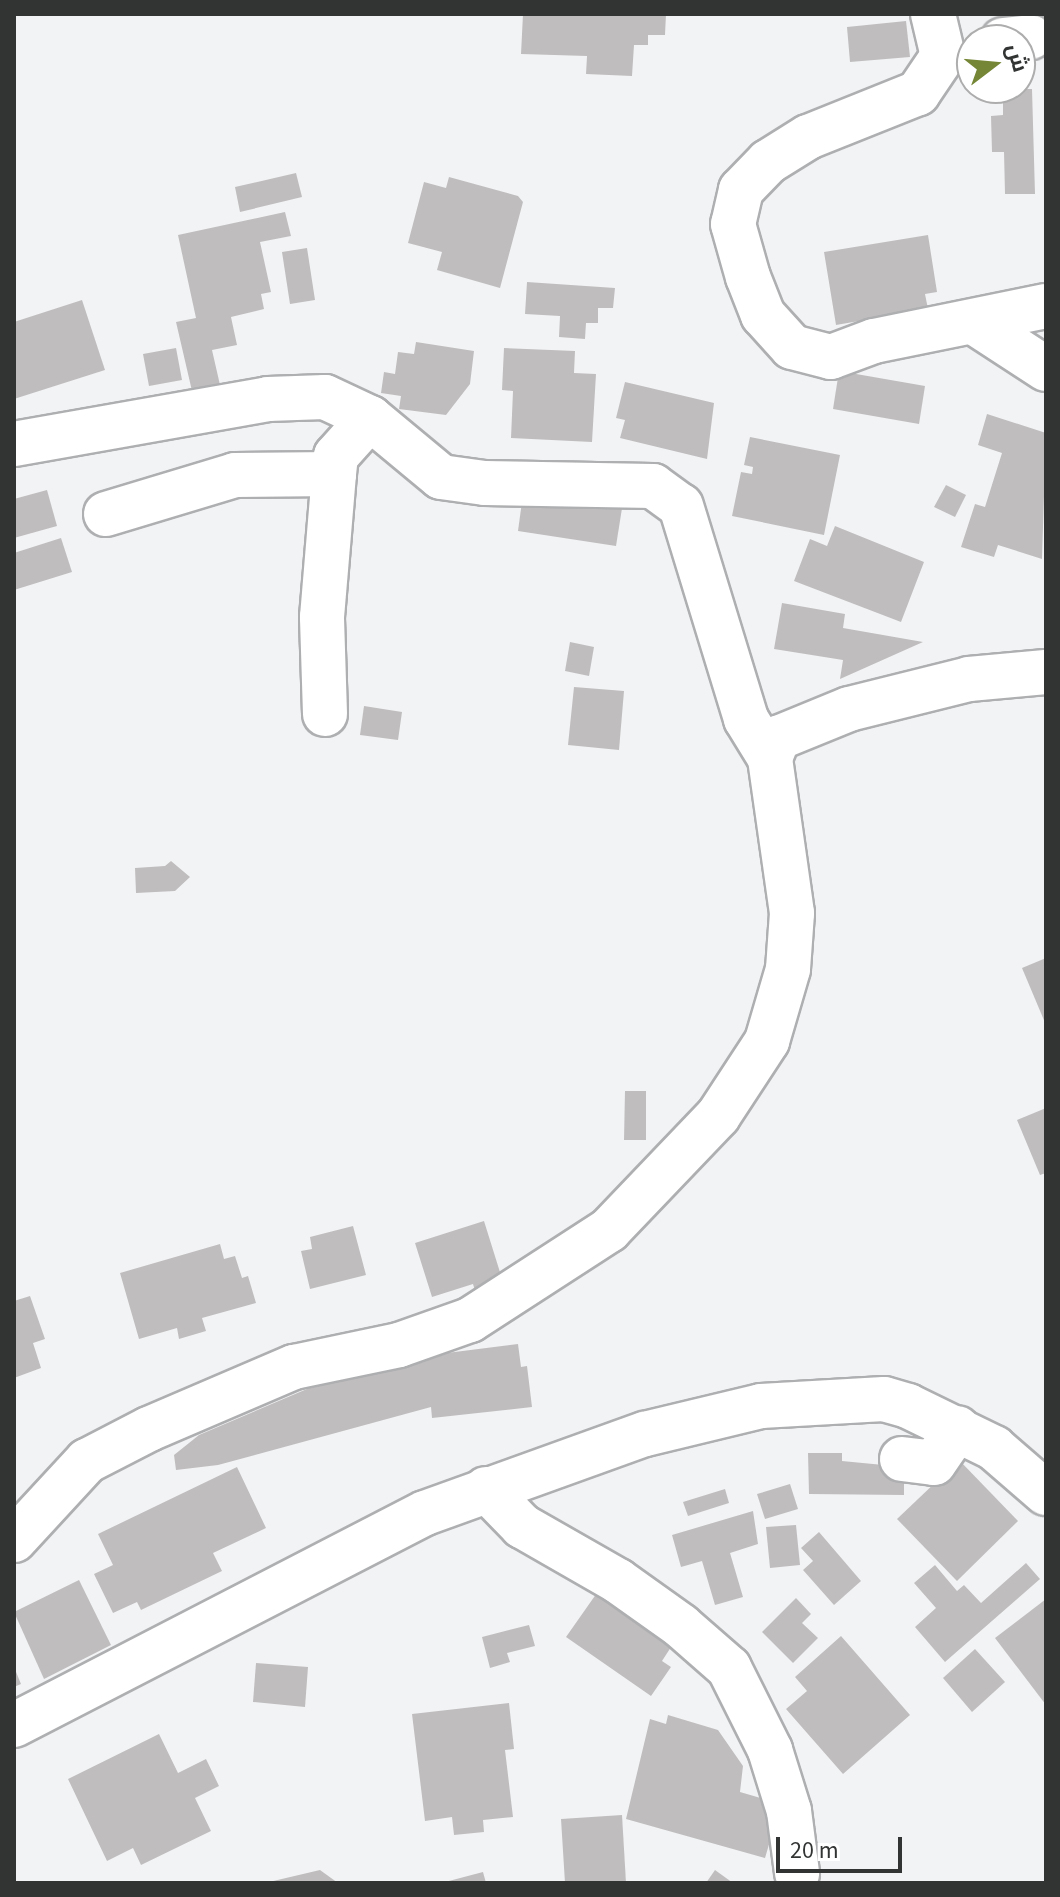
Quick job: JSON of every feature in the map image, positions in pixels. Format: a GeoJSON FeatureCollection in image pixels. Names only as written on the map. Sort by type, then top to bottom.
{"type":"FeatureCollection","features":[{"type":"Feature","properties":{"kind":"street"},"geometry":{"type":"LineString","coordinates":[[933,14],[956,49]]}},
{"type":"Feature","properties":{"kind":"street"},"geometry":{"type":"LineString","coordinates":[[956,54],[918,93],[808,137],[768,162],[741,190],[733,224],[763,315],[792,347],[831,357],[874,341],[977,324],[1046,306]]}},
{"type":"Feature","properties":{"kind":"street"},"geometry":{"type":"LineString","coordinates":[[977,324],[1046,369]]}},
{"type":"Feature","properties":{"kind":"street"},"geometry":{"type":"LineString","coordinates":[[14,444],[268,399],[325,397],[370,418],[441,477],[485,483],[653,486],[674,497],[687,524],[746,719],[770,758],[792,913],[788,969],[767,1041],[718,1116],[675,1165],[609,1230],[470,1320],[399,1345],[294,1367],[149,1429],[87,1461],[14,1540]]}},
{"type":"Feature","properties":{"kind":"street"},"geometry":{"type":"LineString","coordinates":[[325,714],[322,617],[336,456],[370,418]]}},
{"type":"Feature","properties":{"kind":"street"},"geometry":{"type":"LineString","coordinates":[[106,514],[235,475],[334,474]]}},
{"type":"Feature","properties":{"kind":"street"},"geometry":{"type":"LineString","coordinates":[[770,758],[778,738],[796,727],[849,709],[969,679],[1046,672]]}},
{"type":"Feature","properties":{"kind":"street"},"geometry":{"type":"LineString","coordinates":[[14,1725],[301,1573],[486,1489],[645,1434],[761,1406],[884,1399],[958,1428],[994,1448],[1046,1493]]}},
{"type":"Feature","properties":{"kind":"street"},"geometry":{"type":"LineString","coordinates":[[902,1459],[934,1463],[958,1428]]}},
{"type":"Feature","properties":{"kind":"street"},"geometry":{"type":"LineString","coordinates":[[486,1489],[522,1526],[631,1590],[729,1668],[770,1750],[789,1811],[797,1873]]}},
{"type":"Feature","properties":{"kind":"building"},"geometry":{"type":"Polygon","coordinates":[[[523,14],[666,14],[665,35],[648,35],[648,45],[634,45],[632,76],[586,74],[587,56],[521,54],[523,14]]]}},
{"type":"Feature","properties":{"kind":"building"},"geometry":{"type":"Polygon","coordinates":[[[906,21],[910,57],[850,62],[847,27],[906,21]]]}},
{"type":"Feature","properties":{"kind":"building"},"geometry":{"type":"Polygon","coordinates":[[[1003,104],[1032,104],[1035,194],[1005,194],[1004,152],[992,152],[991,116],[1003,115],[1003,104]]]}},
{"type":"Feature","properties":{"kind":"building"},"geometry":{"type":"Polygon","coordinates":[[[296,173],[302,197],[240,212],[235,187],[296,173]]]}},
{"type":"Feature","properties":{"kind":"building"},"geometry":{"type":"Polygon","coordinates":[[[449,177],[518,196],[523,202],[500,288],[437,270],[442,252],[408,243],[424,182],[446,188],[449,177]]]}},
{"type":"Feature","properties":{"kind":"building"},"geometry":{"type":"Polygon","coordinates":[[[285,212],[291,236],[260,242],[271,292],[261,294],[264,309],[231,317],[237,345],[212,350],[220,385],[192,391],[176,322],[196,318],[178,235],[285,212]]]}},
{"type":"Feature","properties":{"kind":"building"},"geometry":{"type":"Polygon","coordinates":[[[928,235],[937,292],[925,294],[928,309],[836,325],[824,252],[928,235]]]}},
{"type":"Feature","properties":{"kind":"building"},"geometry":{"type":"Polygon","coordinates":[[[307,248],[315,300],[290,304],[282,252],[307,248]]]}},
{"type":"Feature","properties":{"kind":"building"},"geometry":{"type":"Polygon","coordinates":[[[527,282],[615,288],[613,308],[598,308],[598,323],[586,323],[585,339],[559,337],[560,316],[525,314],[527,282]]]}},
{"type":"Feature","properties":{"kind":"building"},"geometry":{"type":"Polygon","coordinates":[[[82,300],[105,370],[14,399],[14,322],[82,300]]]}},
{"type":"Feature","properties":{"kind":"building"},"geometry":{"type":"Polygon","coordinates":[[[416,342],[474,351],[470,384],[446,415],[399,409],[401,396],[381,393],[384,372],[395,374],[398,352],[414,354],[416,342]]]}},
{"type":"Feature","properties":{"kind":"building"},"geometry":{"type":"Polygon","coordinates":[[[176,348],[182,380],[149,386],[143,354],[176,348]]]}},
{"type":"Feature","properties":{"kind":"building"},"geometry":{"type":"Polygon","coordinates":[[[504,348],[575,351],[574,373],[596,374],[592,442],[511,438],[513,391],[502,390],[504,348]]]}},
{"type":"Feature","properties":{"kind":"building"},"geometry":{"type":"Polygon","coordinates":[[[839,371],[925,386],[919,424],[833,409],[839,371]]]}},
{"type":"Feature","properties":{"kind":"building"},"geometry":{"type":"Polygon","coordinates":[[[625,382],[714,403],[707,459],[620,438],[625,420],[616,418],[625,382]]]}},
{"type":"Feature","properties":{"kind":"building"},"geometry":{"type":"Polygon","coordinates":[[[987,414],[1046,433],[1042,559],[998,545],[994,557],[961,547],[975,504],[985,507],[1002,453],[978,445],[987,414]]]}},
{"type":"Feature","properties":{"kind":"building"},"geometry":{"type":"Polygon","coordinates":[[[750,437],[840,455],[824,535],[732,516],[741,472],[752,474],[753,467],[744,465],[750,437]]]}},
{"type":"Feature","properties":{"kind":"building"},"geometry":{"type":"Polygon","coordinates":[[[946,485],[966,495],[955,517],[934,507],[946,485]]]}},
{"type":"Feature","properties":{"kind":"building"},"geometry":{"type":"Polygon","coordinates":[[[524,487],[623,502],[616,546],[518,531],[524,487]]]}},
{"type":"Feature","properties":{"kind":"building"},"geometry":{"type":"Polygon","coordinates":[[[47,490],[57,526],[14,538],[14,499],[47,490]]]}},
{"type":"Feature","properties":{"kind":"building"},"geometry":{"type":"Polygon","coordinates":[[[835,526],[924,562],[901,622],[794,581],[810,539],[827,546],[835,526]]]}},
{"type":"Feature","properties":{"kind":"building"},"geometry":{"type":"Polygon","coordinates":[[[61,538],[72,572],[14,590],[14,553],[61,538]]]}},
{"type":"Feature","properties":{"kind":"building"},"geometry":{"type":"Polygon","coordinates":[[[782,603],[845,614],[843,628],[923,642],[840,679],[843,660],[774,649],[782,603]]]}},
{"type":"Feature","properties":{"kind":"building"},"geometry":{"type":"Polygon","coordinates":[[[570,642],[594,647],[589,676],[565,671],[570,642]]]}},
{"type":"Feature","properties":{"kind":"building"},"geometry":{"type":"Polygon","coordinates":[[[574,687],[624,691],[619,750],[568,745],[574,687]]]}},
{"type":"Feature","properties":{"kind":"building"},"geometry":{"type":"Polygon","coordinates":[[[364,706],[402,712],[398,740],[360,735],[364,706]]]}},
{"type":"Feature","properties":{"kind":"building"},"geometry":{"type":"Polygon","coordinates":[[[171,861],[190,877],[175,891],[136,893],[135,868],[165,866],[171,861]]]}},
{"type":"Feature","properties":{"kind":"building"},"geometry":{"type":"Polygon","coordinates":[[[1046,958],[1046,1025],[1022,968],[1046,958]]]}},
{"type":"Feature","properties":{"kind":"building"},"geometry":{"type":"Polygon","coordinates":[[[625,1091],[646,1091],[646,1140],[624,1140],[625,1091]]]}},
{"type":"Feature","properties":{"kind":"building"},"geometry":{"type":"Polygon","coordinates":[[[1046,1108],[1046,1173],[1040,1175],[1017,1120],[1046,1108]]]}},
{"type":"Feature","properties":{"kind":"building"},"geometry":{"type":"Polygon","coordinates":[[[484,1221],[504,1285],[476,1294],[473,1284],[432,1297],[415,1243],[484,1221]]]}},
{"type":"Feature","properties":{"kind":"building"},"geometry":{"type":"Polygon","coordinates":[[[353,1226],[366,1275],[310,1289],[301,1251],[312,1249],[310,1237],[353,1226]]]}},
{"type":"Feature","properties":{"kind":"building"},"geometry":{"type":"Polygon","coordinates":[[[220,1244],[224,1259],[235,1256],[242,1278],[248,1276],[256,1303],[202,1318],[206,1331],[179,1339],[177,1328],[139,1339],[120,1273],[220,1244]]]}},
{"type":"Feature","properties":{"kind":"building"},"geometry":{"type":"Polygon","coordinates":[[[30,1296],[45,1339],[33,1343],[41,1368],[14,1378],[14,1301],[30,1296]]]}},
{"type":"Feature","properties":{"kind":"building"},"geometry":{"type":"Polygon","coordinates":[[[518,1344],[521,1367],[527,1366],[532,1407],[432,1418],[431,1407],[218,1465],[176,1470],[174,1455],[199,1435],[368,1363],[518,1344]]]}},
{"type":"Feature","properties":{"kind":"building"},"geometry":{"type":"Polygon","coordinates":[[[808,1453],[842,1453],[842,1461],[904,1467],[904,1495],[809,1494],[808,1453]]]}},
{"type":"Feature","properties":{"kind":"building"},"geometry":{"type":"Polygon","coordinates":[[[959,1460],[1018,1521],[957,1581],[897,1519],[959,1460]]]}},
{"type":"Feature","properties":{"kind":"building"},"geometry":{"type":"Polygon","coordinates":[[[237,1467],[266,1528],[213,1553],[222,1571],[141,1610],[137,1602],[113,1613],[94,1574],[113,1565],[98,1534],[237,1467]]]}},
{"type":"Feature","properties":{"kind":"building"},"geometry":{"type":"Polygon","coordinates":[[[790,1484],[798,1509],[765,1519],[757,1494],[790,1484]]]}},
{"type":"Feature","properties":{"kind":"building"},"geometry":{"type":"Polygon","coordinates":[[[725,1489],[729,1503],[688,1516],[683,1502],[725,1489]]]}},
{"type":"Feature","properties":{"kind":"building"},"geometry":{"type":"Polygon","coordinates":[[[753,1511],[758,1544],[730,1553],[743,1597],[715,1605],[702,1561],[681,1567],[672,1535],[753,1511]]]}},
{"type":"Feature","properties":{"kind":"building"},"geometry":{"type":"Polygon","coordinates":[[[796,1525],[800,1565],[770,1568],[766,1527],[796,1525]]]}},
{"type":"Feature","properties":{"kind":"building"},"geometry":{"type":"Polygon","coordinates":[[[819,1532],[861,1581],[834,1605],[803,1570],[813,1561],[801,1548],[819,1532]]]}},
{"type":"Feature","properties":{"kind":"building"},"geometry":{"type":"Polygon","coordinates":[[[1026,1563],[1040,1579],[945,1662],[915,1627],[936,1608],[914,1583],[935,1565],[957,1591],[964,1585],[981,1603],[1026,1563]]]}},
{"type":"Feature","properties":{"kind":"building"},"geometry":{"type":"Polygon","coordinates":[[[79,1580],[111,1645],[44,1679],[14,1612],[79,1580]]]}},
{"type":"Feature","properties":{"kind":"building"},"geometry":{"type":"Polygon","coordinates":[[[599,1590],[673,1644],[662,1661],[671,1667],[651,1696],[566,1637],[599,1590]]]}},
{"type":"Feature","properties":{"kind":"building"},"geometry":{"type":"Polygon","coordinates":[[[796,1598],[811,1614],[802,1623],[818,1638],[793,1663],[762,1632],[796,1598]]]}},
{"type":"Feature","properties":{"kind":"building"},"geometry":{"type":"Polygon","coordinates":[[[1046,1599],[1046,1705],[995,1638],[1046,1599]]]}},
{"type":"Feature","properties":{"kind":"building"},"geometry":{"type":"Polygon","coordinates":[[[529,1625],[535,1646],[507,1653],[510,1662],[490,1668],[482,1637],[529,1625]]]}},
{"type":"Feature","properties":{"kind":"building"},"geometry":{"type":"Polygon","coordinates":[[[841,1636],[910,1715],[843,1774],[786,1709],[807,1691],[795,1677],[841,1636]]]}},
{"type":"Feature","properties":{"kind":"building"},"geometry":{"type":"Polygon","coordinates":[[[975,1649],[1005,1682],[972,1712],[943,1678],[975,1649]]]}},
{"type":"Feature","properties":{"kind":"building"},"geometry":{"type":"Polygon","coordinates":[[[256,1663],[308,1667],[305,1707],[253,1702],[256,1663]]]}},
{"type":"Feature","properties":{"kind":"building"},"geometry":{"type":"Polygon","coordinates":[[[14,1667],[21,1684],[14,1687],[14,1667]]]}},
{"type":"Feature","properties":{"kind":"building"},"geometry":{"type":"Polygon","coordinates":[[[509,1703],[514,1749],[505,1750],[513,1817],[483,1820],[484,1832],[454,1835],[452,1817],[425,1821],[412,1714],[509,1703]]]}},
{"type":"Feature","properties":{"kind":"building"},"geometry":{"type":"Polygon","coordinates":[[[668,1715],[718,1730],[743,1766],[740,1792],[781,1804],[765,1858],[626,1819],[650,1719],[666,1724],[668,1715]]]}},
{"type":"Feature","properties":{"kind":"building"},"geometry":{"type":"Polygon","coordinates":[[[159,1734],[178,1773],[206,1759],[219,1786],[195,1798],[211,1831],[141,1865],[133,1848],[107,1861],[68,1779],[159,1734]]]}},
{"type":"Feature","properties":{"kind":"building"},"geometry":{"type":"Polygon","coordinates":[[[622,1815],[626,1883],[565,1883],[561,1819],[622,1815]]]}},
{"type":"Feature","properties":{"kind":"building"},"geometry":{"type":"Polygon","coordinates":[[[320,1870],[338,1883],[269,1882],[320,1870]]]}},
{"type":"Feature","properties":{"kind":"building"},"geometry":{"type":"Polygon","coordinates":[[[715,1870],[733,1883],[706,1883],[715,1870]]]}},
{"type":"Feature","properties":{"kind":"building"},"geometry":{"type":"Polygon","coordinates":[[[483,1872],[486,1883],[445,1883],[445,1882],[483,1872]]]}}]}
